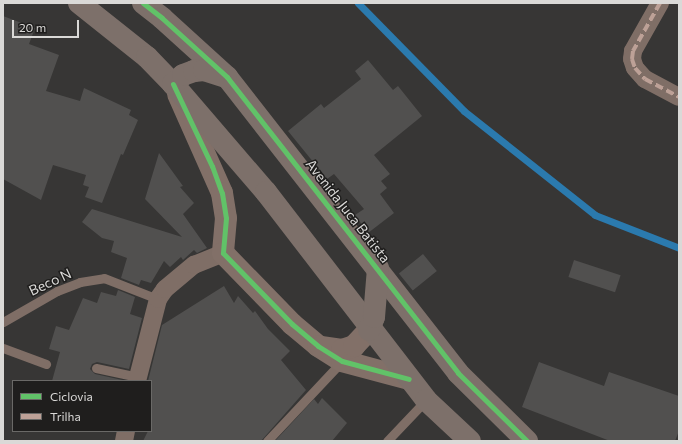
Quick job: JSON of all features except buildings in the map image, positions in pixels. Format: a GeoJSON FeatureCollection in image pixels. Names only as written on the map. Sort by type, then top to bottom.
{"type":"FeatureCollection","features":[{"type":"Feature","properties":{"kind":"main road"},"geometry":{"type":"LineString","coordinates":[[79,3],[147,57],[173,84],[266,192],[369,330],[426,400],[470,441]]}},
{"type":"Feature","properties":{"kind":"main road","name":"Avenida Juca Batista"},"geometry":{"type":"LineString","coordinates":[[143,3],[227,77],[378,268],[458,373],[527,441]]}},
{"type":"Feature","properties":{"kind":"main road"},"geometry":{"type":"LineString","coordinates":[[173,84],[183,75],[194,71],[204,70],[227,77]]}},
{"type":"Feature","properties":{"kind":"main road"},"geometry":{"type":"LineString","coordinates":[[369,330],[374,317],[378,268]]}},
{"type":"Feature","properties":{"kind":"street"},"geometry":{"type":"LineString","coordinates":[[660,3],[633,50],[632,59],[635,68],[645,79],[679,97]]}},
{"type":"Feature","properties":{"kind":"street"},"geometry":{"type":"LineString","coordinates":[[173,84],[212,166],[222,193],[226,218],[223,253],[292,324],[318,346],[342,361],[409,379]]}},
{"type":"Feature","properties":{"kind":"street"},"geometry":{"type":"LineString","coordinates":[[138,379],[158,299],[174,278],[194,265],[223,253]]}},
{"type":"Feature","properties":{"kind":"street"},"geometry":{"type":"LineString","coordinates":[[318,346],[342,350],[354,346],[369,330]]}},
{"type":"Feature","properties":{"kind":"lane","name":"Beco N"},"geometry":{"type":"LineString","coordinates":[[3,322],[57,291],[80,282],[104,278],[158,299]]}},
{"type":"Feature","properties":{"kind":"lane"},"geometry":{"type":"LineString","coordinates":[[3,348],[46,364]]}},
{"type":"Feature","properties":{"kind":"lane"},"geometry":{"type":"LineString","coordinates":[[267,441],[342,361]]}},
{"type":"Feature","properties":{"kind":"lane"},"geometry":{"type":"LineString","coordinates":[[96,368],[138,379]]}},
{"type":"Feature","properties":{"kind":"lane"},"geometry":{"type":"LineString","coordinates":[[387,441],[426,400]]}},
{"type":"Feature","properties":{"kind":"waterway"},"geometry":{"type":"LineString","coordinates":[[358,3],[464,111],[595,215],[679,248]]}},
{"type":"Feature","properties":{"kind":"marked path"},"geometry":{"type":"LineString","coordinates":[[660,3],[633,51],[632,59],[635,68],[645,79],[679,97]]}},
{"type":"Feature","properties":{"kind":"cycle path"},"geometry":{"type":"LineString","coordinates":[[143,3],[162,18],[227,77],[458,373],[527,441]]}},
{"type":"Feature","properties":{"kind":"cycle path"},"geometry":{"type":"LineString","coordinates":[[173,84],[212,166],[222,193],[226,218],[223,253],[292,324],[318,346],[342,361],[409,379]]}}]}
